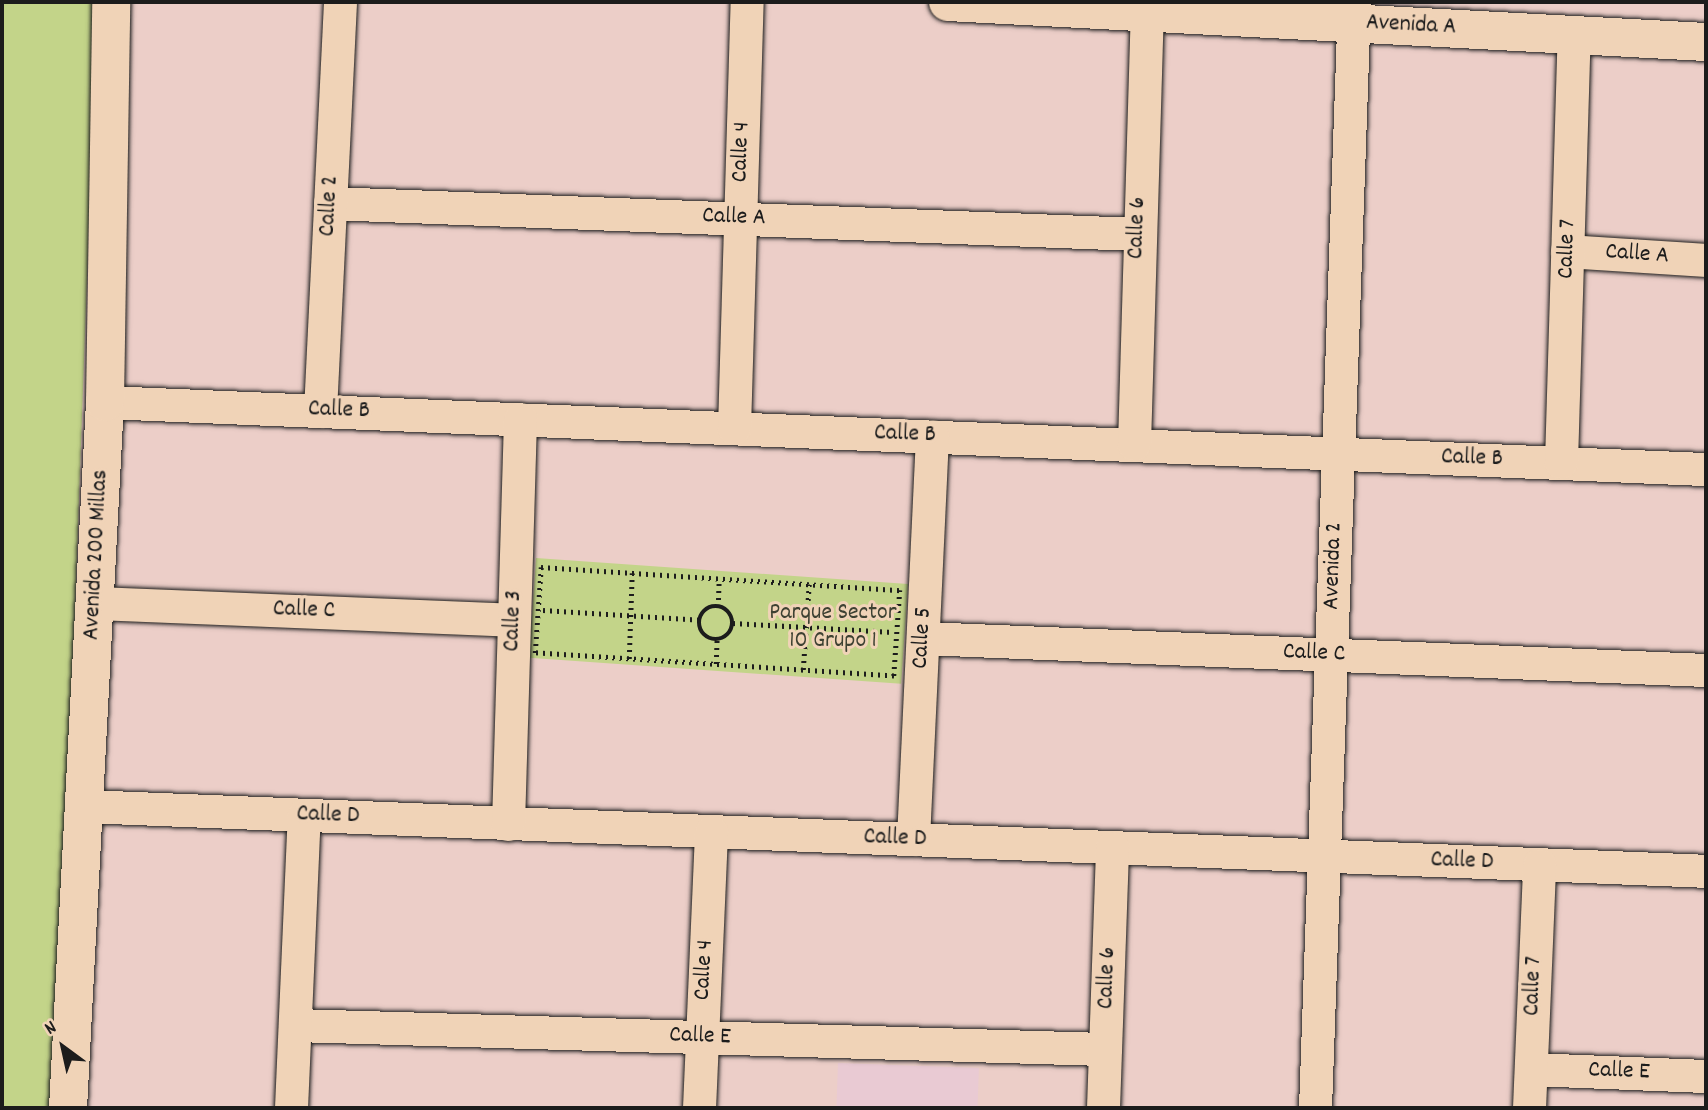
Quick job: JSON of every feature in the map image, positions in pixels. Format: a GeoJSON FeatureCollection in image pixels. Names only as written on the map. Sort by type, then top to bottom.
{"type":"FeatureCollection","features":[{"type":"Feature","properties":{"kind":"street","name":"Avenida 200 Millas"},"geometry":{"type":"LineString","coordinates":[[68,1108],[105,402],[111,2]]}},
{"type":"Feature","properties":{"kind":"street","name":"Calle 2"},"geometry":{"type":"LineString","coordinates":[[320,411],[340,2]]}},
{"type":"Feature","properties":{"kind":"street","name":"Calle 4"},"geometry":{"type":"LineString","coordinates":[[734,428],[747,2]]}},
{"type":"Feature","properties":{"kind":"street","name":"Avenida A"},"geometry":{"type":"LineString","coordinates":[[948,2],[1147,12],[1354,12],[1574,34],[1706,41]]}},
{"type":"Feature","properties":{"kind":"street","name":"Calle 6"},"geometry":{"type":"LineString","coordinates":[[1134,444],[1137,234],[1147,12]]}},
{"type":"Feature","properties":{"kind":"street","name":"Avenida 2"},"geometry":{"type":"LineString","coordinates":[[1315,1108],[1354,12]]}},
{"type":"Feature","properties":{"kind":"street","name":"Calle 7"},"geometry":{"type":"LineString","coordinates":[[1560,463],[1574,34]]}},
{"type":"Feature","properties":{"kind":"street","name":"Calle A"},"geometry":{"type":"LineString","coordinates":[[330,203],[1137,234]]}},
{"type":"Feature","properties":{"kind":"street","name":"Calle A"},"geometry":{"type":"LineString","coordinates":[[1567,251],[1706,260]]}},
{"type":"Feature","properties":{"kind":"street","name":"Calle B"},"geometry":{"type":"LineString","coordinates":[[105,402],[1706,468]]}},
{"type":"Feature","properties":{"kind":"street","name":"Calle 3"},"geometry":{"type":"LineString","coordinates":[[508,824],[522,613],[520,419]]}},
{"type":"Feature","properties":{"kind":"street","name":"Calle 5"},"geometry":{"type":"LineString","coordinates":[[913,839],[914,635],[932,436]]}},
{"type":"Feature","properties":{"kind":"street","name":"Calle C"},"geometry":{"type":"LineString","coordinates":[[94,603],[522,613]]}},
{"type":"Feature","properties":{"kind":"street","name":"Calle C"},"geometry":{"type":"LineString","coordinates":[[914,635],[1706,670]]}},
{"type":"Feature","properties":{"kind":"street","name":"Calle D"},"geometry":{"type":"LineString","coordinates":[[84,806],[1706,872]]}},
{"type":"Feature","properties":{"kind":"street"},"geometry":{"type":"LineString","coordinates":[[291,1108],[304,815]]}},
{"type":"Feature","properties":{"kind":"street","name":"Calle 4"},"geometry":{"type":"LineString","coordinates":[[699,1108],[711,832]]}},
{"type":"Feature","properties":{"kind":"street","name":"Calle 6"},"geometry":{"type":"LineString","coordinates":[[1103,1108],[1112,848]]}},
{"type":"Feature","properties":{"kind":"street","name":"Calle 7"},"geometry":{"type":"LineString","coordinates":[[1529,1108],[1539,865]]}},
{"type":"Feature","properties":{"kind":"street","name":"Calle E"},"geometry":{"type":"LineString","coordinates":[[295,1025],[1105,1049]]}},
{"type":"Feature","properties":{"kind":"street","name":"Calle E"},"geometry":{"type":"LineString","coordinates":[[1531,1069],[1706,1076]]}},
{"type":"Feature","properties":{"kind":"path"},"geometry":{"type":"LineString","coordinates":[[541,567],[632,573],[900,590],[914,635],[894,676],[535,653],[522,613],[541,567]]}},
{"type":"Feature","properties":{"kind":"path"},"geometry":{"type":"LineString","coordinates":[[629,659],[632,573]]}},
{"type":"Feature","properties":{"kind":"path"},"geometry":{"type":"LineString","coordinates":[[718,607],[719,579]]}},
{"type":"Feature","properties":{"kind":"path"},"geometry":{"type":"LineString","coordinates":[[803,670],[809,584]]}},
{"type":"Feature","properties":{"kind":"path"},"geometry":{"type":"LineString","coordinates":[[718,607],[728,611],[733,623],[726,637],[717,640],[705,635],[700,620],[707,609],[718,607]]}},
{"type":"Feature","properties":{"kind":"path"},"geometry":{"type":"LineString","coordinates":[[522,613],[700,620]]}},
{"type":"Feature","properties":{"kind":"path"},"geometry":{"type":"LineString","coordinates":[[733,623],[914,635]]}},
{"type":"Feature","properties":{"kind":"path"},"geometry":{"type":"LineString","coordinates":[[716,664],[717,640]]}},
{"type":"Feature","properties":{"kind":"shaded area"},"geometry":{"type":"Polygon","coordinates":[[[838,1063],[979,1068],[978,1108],[836,1108],[838,1063]]]}},
{"type":"Feature","properties":{"kind":"green space"},"geometry":{"type":"Polygon","coordinates":[[[2,2],[97,2],[57,1108],[2,1108],[2,2]]]}},
{"type":"Feature","properties":{"kind":"green space","name":"Parque Sector 10 Grupo 1"},"geometry":{"type":"Polygon","coordinates":[[[536,558],[908,584],[901,684],[529,658],[536,558]]]}}]}
